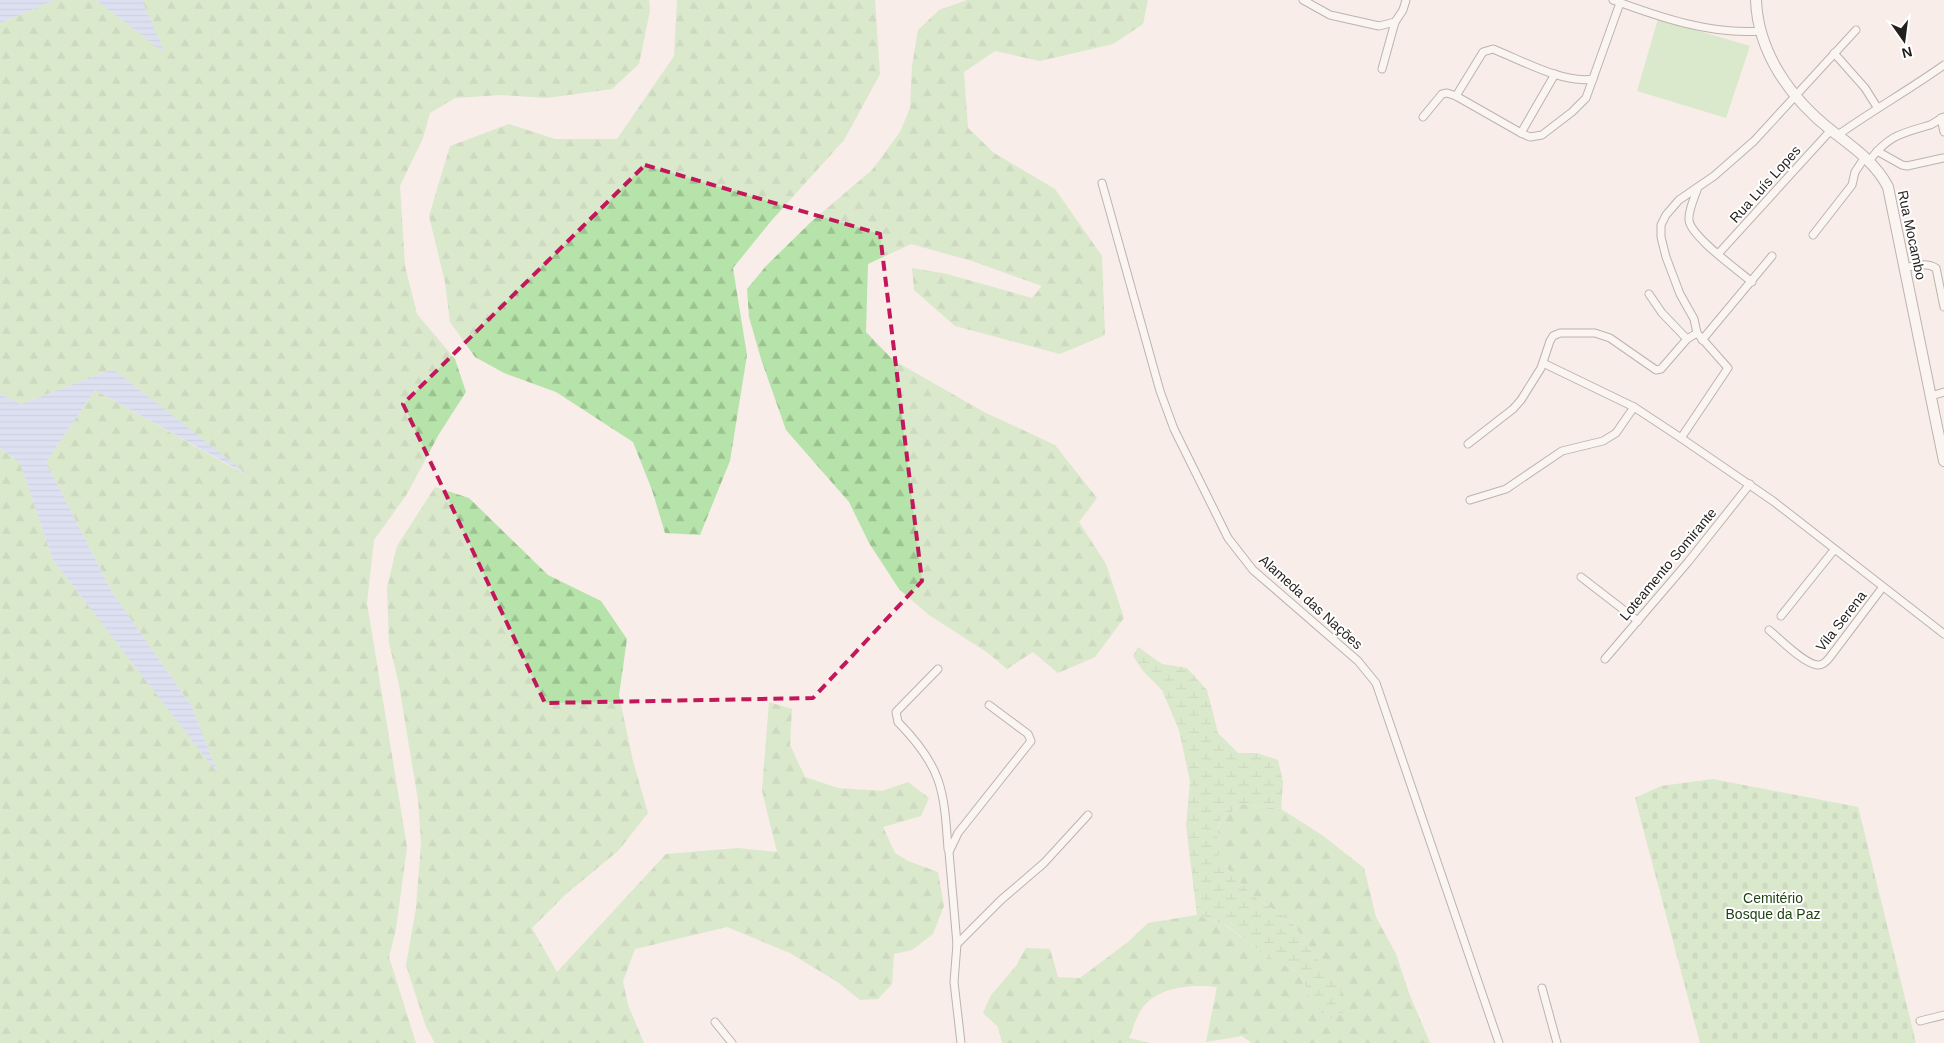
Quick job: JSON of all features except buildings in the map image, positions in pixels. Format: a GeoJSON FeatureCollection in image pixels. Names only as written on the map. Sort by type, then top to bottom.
{"type":"FeatureCollection","features":[{"type":"Feature","properties":{"kind":"main road","name":"Rua Mocambo"},"geometry":{"type":"LineString","coordinates":[[1756,0],[1761,31],[1774,66],[1795,95],[1834,132],[1867,159],[1883,176],[1888,187],[1944,461]]}},
{"type":"Feature","properties":{"kind":"street"},"geometry":{"type":"LineString","coordinates":[[1303,0],[1330,15],[1379,26],[1395,22]]}},
{"type":"Feature","properties":{"kind":"street"},"geometry":{"type":"LineString","coordinates":[[1382,69],[1395,22],[1403,10],[1406,0]]}},
{"type":"Feature","properties":{"kind":"street"},"geometry":{"type":"LineString","coordinates":[[1423,117],[1445,93],[1456,96],[1530,137],[1542,135],[1572,112],[1586,98],[1594,79],[1617,1],[1680,22],[1739,32],[1761,31]]}},
{"type":"Feature","properties":{"kind":"street"},"geometry":{"type":"LineString","coordinates":[[1681,438],[1728,370],[1697,333],[1694,319],[1680,294],[1666,257],[1661,237],[1661,225],[1672,207],[1688,193],[1714,176],[1754,141],[1856,30]]}},
{"type":"Feature","properties":{"kind":"street"},"geometry":{"type":"LineString","coordinates":[[1456,96],[1483,52],[1493,49],[1555,74],[1578,80],[1594,79]]}},
{"type":"Feature","properties":{"kind":"street"},"geometry":{"type":"LineString","coordinates":[[1834,53],[1865,88],[1877,107]]}},
{"type":"Feature","properties":{"kind":"street","name":"Rua Luís Lopes"},"geometry":{"type":"LineString","coordinates":[[1718,254],[1834,132],[1910,90],[1944,65]]}},
{"type":"Feature","properties":{"kind":"street"},"geometry":{"type":"LineString","coordinates":[[1521,133],[1555,74]]}},
{"type":"Feature","properties":{"kind":"street"},"geometry":{"type":"LineString","coordinates":[[1813,234],[1852,185],[1855,172],[1889,139],[1908,130],[1933,124],[1942,118],[1944,132]]}},
{"type":"Feature","properties":{"kind":"street"},"geometry":{"type":"LineString","coordinates":[[1877,150],[1907,166],[1943,158]]}},
{"type":"Feature","properties":{"kind":"street","name":"Alameda das Nações"},"geometry":{"type":"LineString","coordinates":[[1102,183],[1160,391],[1174,429],[1228,538],[1253,570],[1358,661],[1376,683],[1499,1043]]}},
{"type":"Feature","properties":{"kind":"street"},"geometry":{"type":"LineString","coordinates":[[1698,187],[1689,221],[1691,229],[1752,282]]}},
{"type":"Feature","properties":{"kind":"street"},"geometry":{"type":"LineString","coordinates":[[1702,340],[1772,256]]}},
{"type":"Feature","properties":{"kind":"street"},"geometry":{"type":"LineString","coordinates":[[1904,268],[1930,265],[1936,268],[1944,307]]}},
{"type":"Feature","properties":{"kind":"street"},"geometry":{"type":"LineString","coordinates":[[1649,294],[1662,313],[1687,339]]}},
{"type":"Feature","properties":{"kind":"street"},"geometry":{"type":"LineString","coordinates":[[1468,444],[1513,409],[1528,391],[1543,363],[1547,346],[1553,336],[1560,333],[1582,331],[1595,333],[1610,338],[1654,369],[1661,369],[1687,339],[1697,333]]}},
{"type":"Feature","properties":{"kind":"street"},"geometry":{"type":"LineString","coordinates":[[1543,363],[1634,407],[1750,484],[1882,588],[1944,634]]}},
{"type":"Feature","properties":{"kind":"street"},"geometry":{"type":"LineString","coordinates":[[1931,396],[1944,392]]}},
{"type":"Feature","properties":{"kind":"street"},"geometry":{"type":"LineString","coordinates":[[1470,500],[1506,490],[1562,451],[1603,441],[1616,433],[1634,407]]}},
{"type":"Feature","properties":{"kind":"street","name":"Loteamento Somirante"},"geometry":{"type":"LineString","coordinates":[[1605,659],[1688,562],[1750,484]]}},
{"type":"Feature","properties":{"kind":"street"},"geometry":{"type":"LineString","coordinates":[[1781,616],[1834,550]]}},
{"type":"Feature","properties":{"kind":"street"},"geometry":{"type":"LineString","coordinates":[[1581,577],[1638,621]]}},
{"type":"Feature","properties":{"kind":"street","name":"Vila Serena"},"geometry":{"type":"LineString","coordinates":[[1769,630],[1805,659],[1815,664],[1823,664],[1882,588]]}},
{"type":"Feature","properties":{"kind":"street"},"geometry":{"type":"LineString","coordinates":[[938,669],[896,712],[896,716],[898,722],[923,751],[937,775],[944,800],[957,944],[954,982],[960,1043]]}},
{"type":"Feature","properties":{"kind":"street"},"geometry":{"type":"LineString","coordinates":[[949,852],[958,833],[1031,741],[1028,734],[989,705]]}},
{"type":"Feature","properties":{"kind":"street"},"geometry":{"type":"LineString","coordinates":[[957,944],[1001,900],[1044,863],[1088,815]]}},
{"type":"Feature","properties":{"kind":"street"},"geometry":{"type":"LineString","coordinates":[[1542,988],[1557,1043]]}},
{"type":"Feature","properties":{"kind":"street"},"geometry":{"type":"LineString","coordinates":[[1920,1021],[1944,1016]]}},
{"type":"Feature","properties":{"kind":"street"},"geometry":{"type":"LineString","coordinates":[[715,1022],[732,1043]]}},
{"type":"Feature","properties":{"kind":"highlighted area"},"geometry":{"type":"Polygon","coordinates":[[[645,165],[880,234],[922,581],[813,698],[545,703],[403,404],[645,165]]]}},
{"type":"Feature","properties":{"kind":"green space"},"geometry":{"type":"Polygon","coordinates":[[[55,0],[96,0],[164,52],[142,0],[649,0],[650,11],[639,64],[612,89],[547,98],[501,95],[455,98],[430,113],[423,138],[400,186],[405,266],[417,314],[455,359],[466,392],[439,434],[407,494],[374,540],[367,603],[407,847],[396,929],[389,957],[416,1043],[0,1043],[0,448],[20,463],[53,560],[217,772],[192,707],[112,592],[46,462],[95,390],[246,475],[113,369],[21,404],[0,394],[0,23],[55,0]]]}},
{"type":"Feature","properties":{"kind":"green space"},"geometry":{"type":"Polygon","coordinates":[[[677,0],[875,0],[880,74],[844,140],[772,220],[733,268],[747,355],[730,461],[700,535],[665,533],[652,490],[633,442],[556,392],[504,373],[475,357],[450,322],[445,282],[429,216],[450,146],[509,124],[555,139],[617,139],[674,56],[677,0]]]}},
{"type":"Feature","properties":{"kind":"green space"},"geometry":{"type":"Polygon","coordinates":[[[967,0],[1148,0],[1143,24],[1113,44],[1040,61],[995,51],[964,72],[968,128],[994,153],[1055,189],[1102,256],[1105,335],[1060,354],[955,326],[914,290],[912,268],[947,274],[1032,298],[1042,286],[972,261],[911,244],[868,264],[866,332],[893,360],[984,412],[1055,445],[1097,498],[1079,522],[1106,564],[1124,618],[1095,657],[1058,673],[1033,652],[1007,669],[988,653],[929,615],[899,589],[869,543],[849,502],[786,430],[761,359],[749,317],[747,289],[766,266],[812,221],[872,170],[900,132],[910,108],[912,66],[918,30],[939,10],[967,0]]]}},
{"type":"Feature","properties":{"kind":"green space"},"geometry":{"type":"Polygon","coordinates":[[[1658,19],[1750,46],[1726,118],[1637,91],[1658,19]]]}},
{"type":"Feature","properties":{"kind":"green space"},"geometry":{"type":"Polygon","coordinates":[[[435,487],[469,498],[548,575],[601,601],[627,639],[619,695],[633,761],[648,813],[618,851],[566,894],[532,928],[557,972],[666,854],[738,848],[777,852],[762,791],[769,702],[792,709],[790,745],[805,777],[838,788],[882,791],[908,782],[929,798],[921,816],[883,827],[895,853],[908,861],[938,872],[944,906],[933,934],[912,950],[894,954],[892,984],[878,999],[860,1000],[839,983],[790,953],[727,927],[635,949],[623,981],[628,1005],[644,1043],[435,1043],[426,1027],[406,965],[416,908],[421,843],[418,800],[399,685],[389,643],[387,588],[397,546],[435,487]]]}},
{"type":"Feature","properties":{"kind":"green space"},"geometry":{"type":"Polygon","coordinates":[[[1138,647],[1162,664],[1187,668],[1207,690],[1218,733],[1238,753],[1257,753],[1278,760],[1283,782],[1281,809],[1243,804],[1220,820],[1218,831],[1220,861],[1253,896],[1292,922],[1340,987],[1343,1014],[1327,1019],[1312,1000],[1299,973],[1262,953],[1229,927],[1197,915],[1186,825],[1190,781],[1179,730],[1162,690],[1143,671],[1133,656],[1138,647]]]}},
{"type":"Feature","properties":{"kind":"green space","name":"Cemitério Bosque da Paz"},"geometry":{"type":"Polygon","coordinates":[[[1713,779],[1858,807],[1916,1043],[1700,1043],[1635,798],[1661,786],[1713,779]]]}},
{"type":"Feature","properties":{"kind":"green space"},"geometry":{"type":"Polygon","coordinates":[[[1243,804],[1281,809],[1322,835],[1364,868],[1376,917],[1396,954],[1409,993],[1430,1043],[1252,1043],[1242,1036],[1206,1042],[1217,987],[1188,986],[1159,994],[1151,999],[1142,1009],[1129,1038],[1150,1043],[1002,1043],[998,1027],[983,1013],[991,995],[1016,966],[1026,948],[1050,949],[1058,977],[1080,978],[1128,942],[1148,923],[1197,915],[1228,927],[1262,953],[1299,973],[1312,1000],[1340,987],[1292,922],[1253,896],[1220,861],[1218,831],[1220,820],[1243,804]]]}},
{"type":"Feature","properties":{"kind":"water"},"geometry":{"type":"Polygon","coordinates":[[[0,0],[55,0],[0,23],[0,0]]]}},
{"type":"Feature","properties":{"kind":"water"},"geometry":{"type":"Polygon","coordinates":[[[96,0],[142,0],[165,53],[96,0]]]}},
{"type":"Feature","properties":{"kind":"water"},"geometry":{"type":"Polygon","coordinates":[[[113,369],[251,477],[95,390],[46,462],[112,592],[192,707],[218,774],[53,560],[20,463],[0,448],[0,394],[21,404],[113,369]]]}}]}
